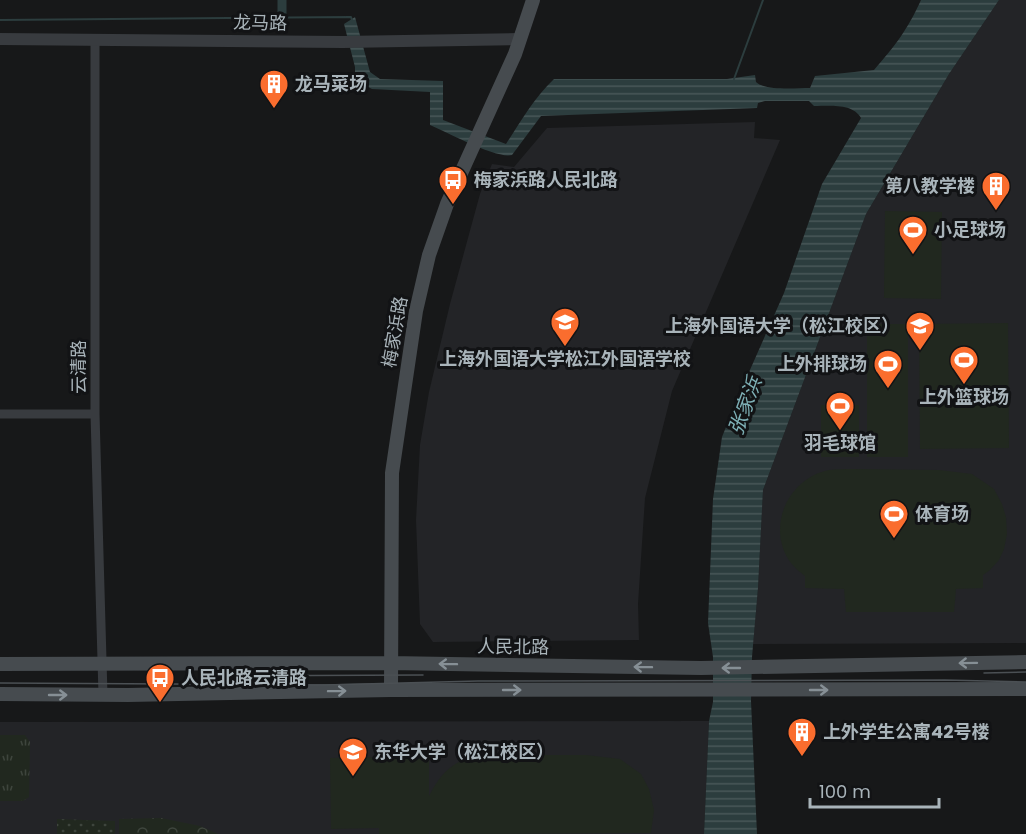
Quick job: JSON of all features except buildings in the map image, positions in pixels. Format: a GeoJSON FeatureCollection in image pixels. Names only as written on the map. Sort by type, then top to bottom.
{"type":"FeatureCollection","features":[{"type":"Feature","properties":{"kind":"main road","name":"梅家浜路"},"geometry":{"type":"LineString","coordinates":[[391,690],[392,473],[416,311],[429,255],[447,204],[515,54],[533,0]]}},
{"type":"Feature","properties":{"kind":"main road","name":"人民北路"},"geometry":{"type":"LineString","coordinates":[[0,664],[390,663],[761,668],[1026,662]]}},
{"type":"Feature","properties":{"kind":"main road"},"geometry":{"type":"LineString","coordinates":[[0,694],[103,695],[391,690],[1026,689]]}},
{"type":"Feature","properties":{"kind":"street","name":"龙马路"},"geometry":{"type":"LineString","coordinates":[[0,39],[369,42],[519,39]]}},
{"type":"Feature","properties":{"kind":"street","name":"云清路"},"geometry":{"type":"LineString","coordinates":[[95,39],[95,414],[103,695]]}},
{"type":"Feature","properties":{"kind":"street"},"geometry":{"type":"LineString","coordinates":[[0,414],[95,414]]}},
{"type":"Feature","properties":{"kind":"shaded area","name":"上海外国语大学（松江校区）"},"geometry":{"type":"Polygon","coordinates":[[[999,0],[1026,0],[1026,643],[753,644],[763,490],[866,214],[949,74],[999,0]]]}},
{"type":"Feature","properties":{"kind":"shaded area","name":"上海外国语大学松江外国语学校"},"geometry":{"type":"Polygon","coordinates":[[[755,122],[754,138],[780,140],[672,391],[645,498],[638,604],[639,640],[433,642],[420,624],[416,520],[420,445],[429,392],[450,304],[480,194],[492,164],[514,167],[547,128],[755,122]]]}},
{"type":"Feature","properties":{"kind":"shaded area","name":"东华大学（松江校区）"},"geometry":{"type":"Polygon","coordinates":[[[709,721],[704,834],[0,834],[0,722],[709,721]]]}},
{"type":"Feature","properties":{"kind":"green space","name":"小足球场"},"geometry":{"type":"Polygon","coordinates":[[[885,211],[942,212],[941,299],[884,298],[885,211]]]}},
{"type":"Feature","properties":{"kind":"green space","name":"上外篮球场"},"geometry":{"type":"Polygon","coordinates":[[[1008,323],[1009,448],[920,449],[919,324],[1008,323]]]}},
{"type":"Feature","properties":{"kind":"green space","name":"上外排球场"},"geometry":{"type":"Polygon","coordinates":[[[867,324],[908,324],[908,457],[867,457],[867,324]]]}},
{"type":"Feature","properties":{"kind":"green space","name":"羽毛球馆"},"geometry":{"type":"Polygon","coordinates":[[[821,405],[859,405],[859,457],[821,457],[821,405]]]}},
{"type":"Feature","properties":{"kind":"green space","name":"体育场"},"geometry":{"type":"Polygon","coordinates":[[[829,470],[939,470],[972,474],[994,489],[1006,517],[1007,534],[999,560],[983,575],[983,588],[956,589],[954,612],[846,612],[844,589],[805,588],[805,576],[791,563],[783,549],[780,535],[785,506],[802,483],[815,475],[829,470]]]}},
{"type":"Feature","properties":{"kind":"green space"},"geometry":{"type":"Polygon","coordinates":[[[0,735],[25,735],[30,742],[29,797],[23,801],[0,801],[0,735]]]}},
{"type":"Feature","properties":{"kind":"green space"},"geometry":{"type":"Polygon","coordinates":[[[476,755],[586,755],[620,759],[641,774],[649,789],[654,810],[651,833],[431,834],[429,830],[429,834],[379,834],[379,828],[331,829],[330,758],[429,756],[429,796],[438,781],[453,765],[476,755]]]}},
{"type":"Feature","properties":{"kind":"green space"},"geometry":{"type":"Polygon","coordinates":[[[161,818],[200,826],[218,834],[119,834],[119,819],[161,818]]]}},
{"type":"Feature","properties":{"kind":"green space"},"geometry":{"type":"Polygon","coordinates":[[[57,819],[115,821],[115,833],[57,834],[57,819]]]}},
{"type":"Feature","properties":{"kind":"water","name":"张家浜"},"geometry":{"type":"Polygon","coordinates":[[[921,0],[999,0],[949,74],[866,214],[763,490],[751,701],[757,834],[704,834],[709,721],[713,702],[713,657],[708,623],[713,499],[722,437],[784,293],[822,184],[861,118],[847,108],[814,106],[809,101],[765,101],[758,103],[757,108],[541,116],[512,155],[505,155],[484,149],[430,125],[430,92],[372,89],[362,84],[355,78],[355,67],[344,24],[355,17],[370,72],[380,79],[443,81],[443,120],[506,144],[534,102],[554,79],[727,79],[755,75],[756,82],[766,87],[810,88],[815,76],[874,70],[900,37],[921,0]]]}},
{"type":"Feature","properties":{"kind":"waterway"},"geometry":{"type":"LineString","coordinates":[[282,0],[282,17]]}},
{"type":"Feature","properties":{"kind":"waterway"},"geometry":{"type":"LineString","coordinates":[[734,79],[763,0]]}},
{"type":"Feature","properties":{"kind":"waterway"},"geometry":{"type":"LineString","coordinates":[[0,20],[351,17],[352,20]]}},
{"type":"Feature","properties":{"kind":"tram line"},"geometry":{"type":"LineString","coordinates":[[984,673],[1026,672]]}},
{"type":"Feature","properties":{"kind":"tram line"},"geometry":{"type":"LineString","coordinates":[[216,676],[423,675]]}},
{"type":"Feature","properties":{"kind":"tram line"},"geometry":{"type":"LineString","coordinates":[[0,683],[325,685],[478,681],[945,680],[1026,682]]}},
{"type":"Feature","properties":{"kind":"place","name":"龙马菜场"},"geometry":{"type":"Point","coordinates":[274,110]}},
{"type":"Feature","properties":{"kind":"place","name":"梅家浜路人民北路"},"geometry":{"type":"Point","coordinates":[453,206]}},
{"type":"Feature","properties":{"kind":"place","name":"第八教学楼"},"geometry":{"type":"Point","coordinates":[996,212]}},
{"type":"Feature","properties":{"kind":"place","name":"小足球场"},"geometry":{"type":"Point","coordinates":[913,256]}},
{"type":"Feature","properties":{"kind":"place","name":"上海外国语大学松江外国语学校"},"geometry":{"type":"Point","coordinates":[565,348]}},
{"type":"Feature","properties":{"kind":"place","name":"上海外国语大学（松江校区）"},"geometry":{"type":"Point","coordinates":[920,352]}},
{"type":"Feature","properties":{"kind":"place","name":"上外篮球场"},"geometry":{"type":"Point","coordinates":[964,386]}},
{"type":"Feature","properties":{"kind":"place","name":"上外排球场"},"geometry":{"type":"Point","coordinates":[888,390]}},
{"type":"Feature","properties":{"kind":"place","name":"羽毛球馆"},"geometry":{"type":"Point","coordinates":[840,432]}},
{"type":"Feature","properties":{"kind":"place","name":"体育场"},"geometry":{"type":"Point","coordinates":[894,540]}},
{"type":"Feature","properties":{"kind":"place","name":"人民北路云清路"},"geometry":{"type":"Point","coordinates":[160,704]}},
{"type":"Feature","properties":{"kind":"place","name":"上外学生公寓42号楼"},"geometry":{"type":"Point","coordinates":[802,758]}},
{"type":"Feature","properties":{"kind":"place","name":"东华大学（松江校区）"},"geometry":{"type":"Point","coordinates":[353,778]}}]}
